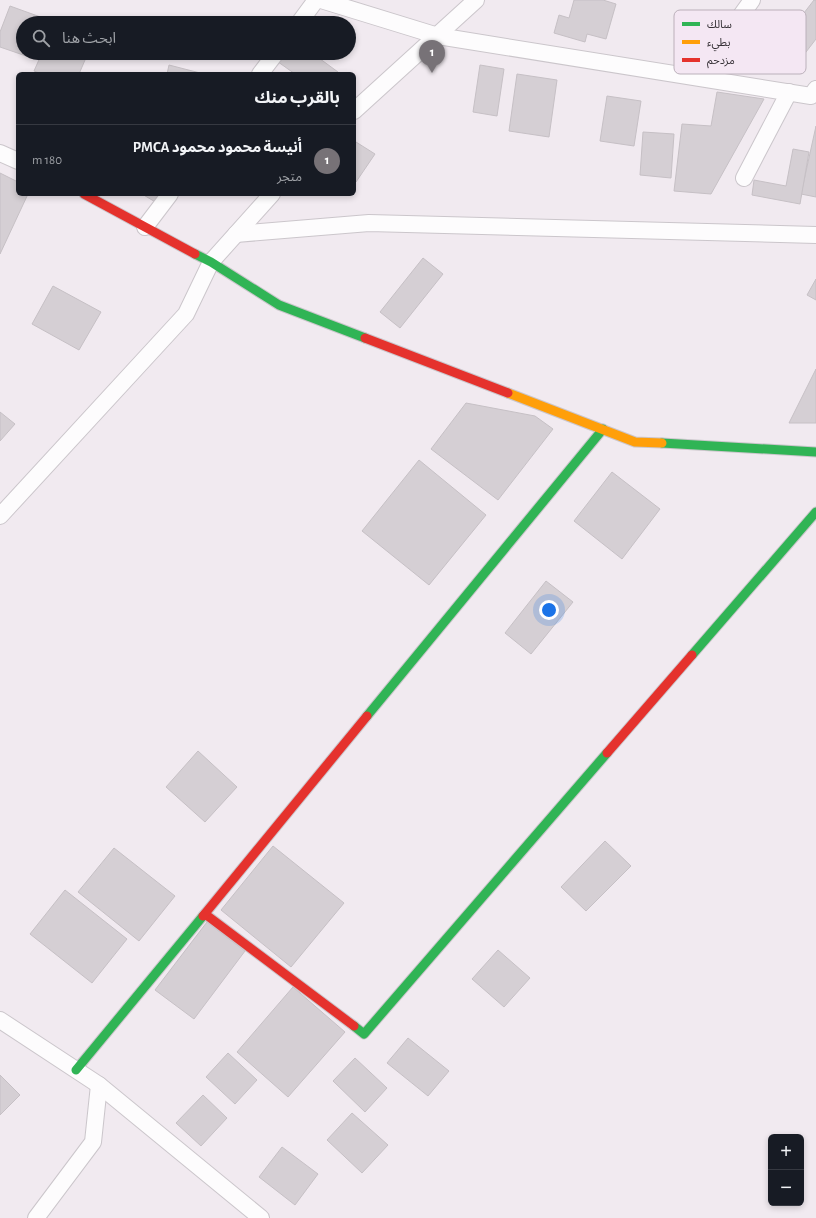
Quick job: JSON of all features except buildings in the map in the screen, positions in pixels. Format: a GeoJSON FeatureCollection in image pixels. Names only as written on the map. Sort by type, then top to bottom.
{"type":"FeatureCollection","features":[{"type":"Feature","properties":{"kind":"street"},"geometry":{"type":"LineString","coordinates":[[304,16],[316,0]]}},
{"type":"Feature","properties":{"kind":"street"},"geometry":{"type":"LineString","coordinates":[[321,0],[438,36],[674,73]]}},
{"type":"Feature","properties":{"kind":"street"},"geometry":{"type":"LineString","coordinates":[[356,109],[476,0]]}},
{"type":"Feature","properties":{"kind":"street"},"geometry":{"type":"LineString","coordinates":[[745,10],[752,0]]}},
{"type":"Feature","properties":{"kind":"street"},"geometry":{"type":"LineString","coordinates":[[262,72],[271,60]]}},
{"type":"Feature","properties":{"kind":"street"},"geometry":{"type":"LineString","coordinates":[[678,74],[811,96],[816,89]]}},
{"type":"Feature","properties":{"kind":"street"},"geometry":{"type":"LineString","coordinates":[[744,178],[789,92]]}},
{"type":"Feature","properties":{"kind":"street"},"geometry":{"type":"LineString","coordinates":[[0,153],[16,160]]}},
{"type":"Feature","properties":{"kind":"street"},"geometry":{"type":"LineString","coordinates":[[88,196],[211,262],[279,305],[635,442],[816,452]]}},
{"type":"Feature","properties":{"kind":"street"},"geometry":{"type":"LineString","coordinates":[[145,227],[168,196]]}},
{"type":"Feature","properties":{"kind":"street"},"geometry":{"type":"LineString","coordinates":[[0,516],[186,314],[211,262],[270,196]]}},
{"type":"Feature","properties":{"kind":"street"},"geometry":{"type":"LineString","coordinates":[[236,234],[369,223],[816,235]]}},
{"type":"Feature","properties":{"kind":"street"},"geometry":{"type":"LineString","coordinates":[[76,1070],[603,430]]}},
{"type":"Feature","properties":{"kind":"street"},"geometry":{"type":"LineString","coordinates":[[205,914],[364,1034],[816,512]]}},
{"type":"Feature","properties":{"kind":"street"},"geometry":{"type":"LineString","coordinates":[[0,1020],[99,1085],[261,1218]]}},
{"type":"Feature","properties":{"kind":"street"},"geometry":{"type":"LineString","coordinates":[[36,1218],[93,1142],[99,1085]]}},
{"type":"Feature","properties":{"kind":"traffic: fast"},"geometry":{"type":"LineString","coordinates":[[195,254],[211,262],[279,305],[365,338]]}},
{"type":"Feature","properties":{"kind":"traffic: fast"},"geometry":{"type":"LineString","coordinates":[[367,716],[603,429]]}},
{"type":"Feature","properties":{"kind":"traffic: fast"},"geometry":{"type":"LineString","coordinates":[[662,443],[816,452]]}},
{"type":"Feature","properties":{"kind":"traffic: fast"},"geometry":{"type":"LineString","coordinates":[[692,655],[816,512]]}},
{"type":"Feature","properties":{"kind":"traffic: fast"},"geometry":{"type":"LineString","coordinates":[[354,1026],[364,1034],[607,753]]}},
{"type":"Feature","properties":{"kind":"traffic: fast"},"geometry":{"type":"LineString","coordinates":[[76,1070],[203,916]]}},
{"type":"Feature","properties":{"kind":"traffic: slow"},"geometry":{"type":"LineString","coordinates":[[508,393],[635,442],[662,443]]}},
{"type":"Feature","properties":{"kind":"traffic: jam"},"geometry":{"type":"LineString","coordinates":[[88,196],[195,254]]}},
{"type":"Feature","properties":{"kind":"traffic: jam"},"geometry":{"type":"LineString","coordinates":[[365,338],[508,393]]}},
{"type":"Feature","properties":{"kind":"traffic: jam"},"geometry":{"type":"LineString","coordinates":[[607,753],[692,655]]}},
{"type":"Feature","properties":{"kind":"traffic: jam"},"geometry":{"type":"LineString","coordinates":[[203,916],[367,716]]}},
{"type":"Feature","properties":{"kind":"traffic: jam"},"geometry":{"type":"LineString","coordinates":[[205,914],[354,1026]]}},
{"type":"Feature","properties":{"kind":"place","name":"أنيسة محمود محمود PMCA"},"geometry":{"type":"Point","coordinates":[432,73]}}]}
